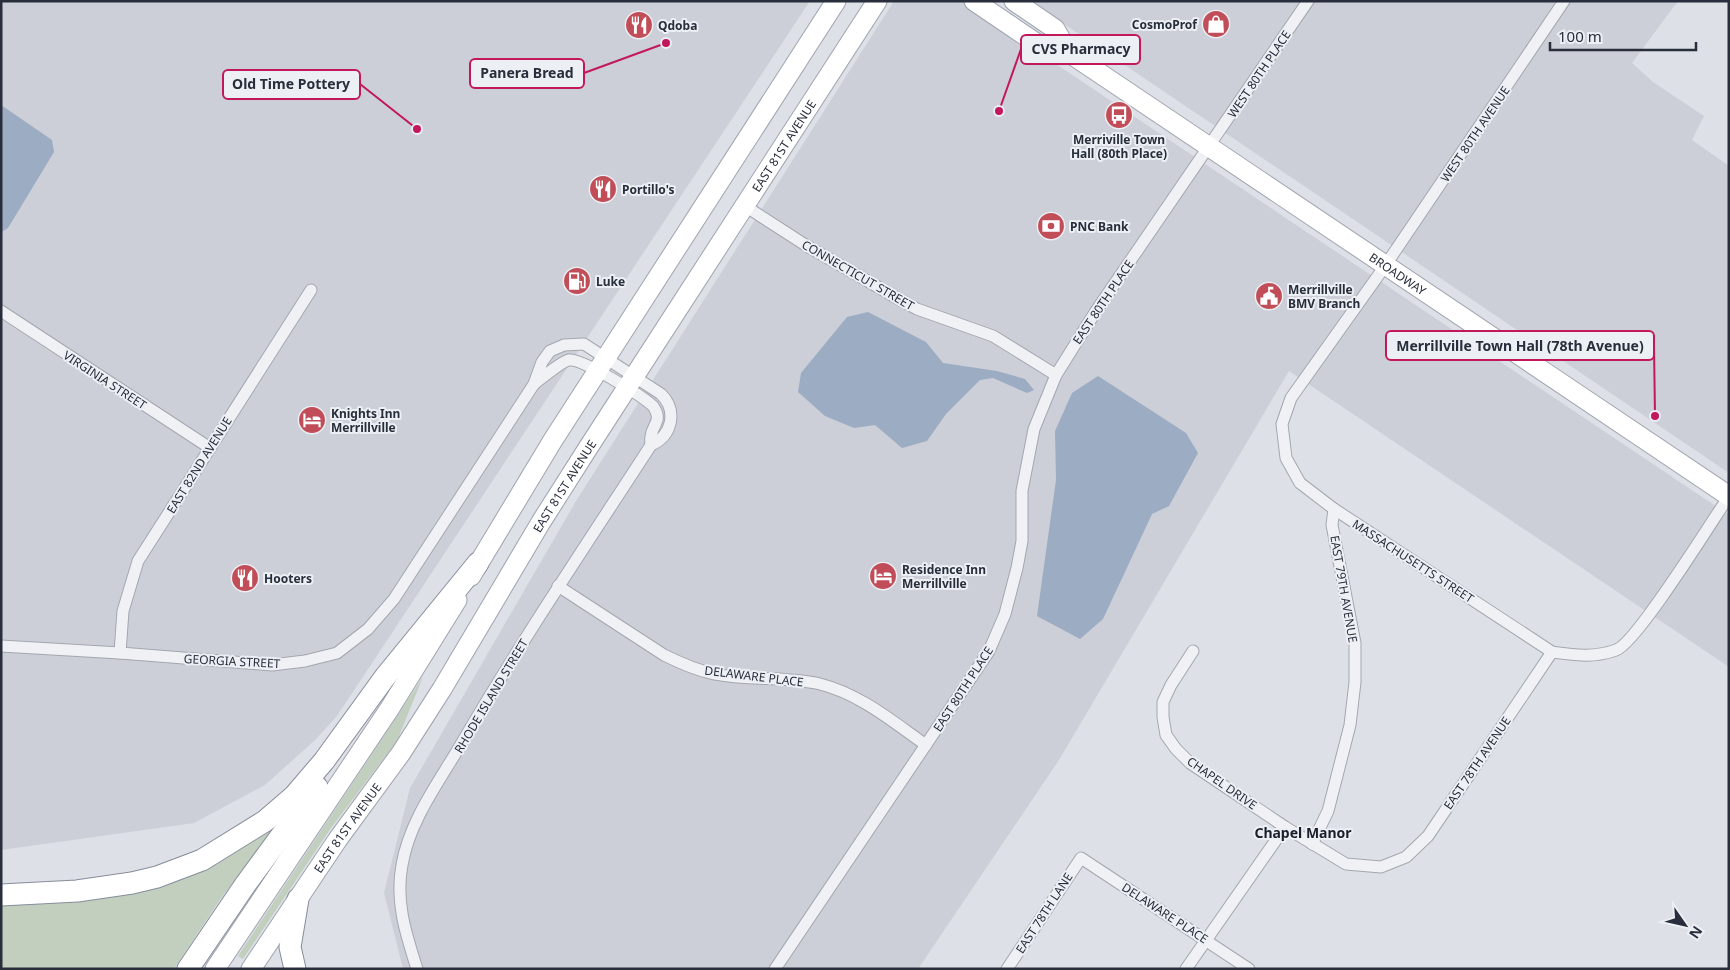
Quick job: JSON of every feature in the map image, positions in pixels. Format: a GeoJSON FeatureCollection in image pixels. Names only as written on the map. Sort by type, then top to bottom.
{"type":"FeatureCollection","features":[{"type":"Feature","properties":{"kind":"highway"},"geometry":{"type":"LineString","coordinates":[[1,895],[78,891],[132,883],[157,877],[202,860],[266,821],[294,796],[324,761],[368,704],[385,677],[478,563]]}},
{"type":"Feature","properties":{"kind":"highway"},"geometry":{"type":"LineString","coordinates":[[188,969],[245,884],[341,754],[354,734],[368,704]]}},
{"type":"Feature","properties":{"kind":"highway"},"geometry":{"type":"LineString","coordinates":[[295,969],[290,947],[298,899]]}},
{"type":"Feature","properties":{"kind":"main road"},"geometry":{"type":"LineString","coordinates":[[215,969],[385,715],[553,440],[836,1]]}},
{"type":"Feature","properties":{"kind":"main road","name":"EAST 81ST AVENUE"},"geometry":{"type":"LineString","coordinates":[[251,969],[338,839],[401,753],[541,522],[878,1]]}},
{"type":"Feature","properties":{"kind":"main road","name":"BROADWAY"},"geometry":{"type":"LineString","coordinates":[[974,1],[1042,47],[1068,52],[1208,148],[1729,496]]}},
{"type":"Feature","properties":{"kind":"main road","name":"BROADWAY"},"geometry":{"type":"LineString","coordinates":[[1014,1],[1054,29],[1068,52]]}},
{"type":"Feature","properties":{"kind":"street","name":"WEST 80TH PLACE"},"geometry":{"type":"LineString","coordinates":[[1208,148],[1308,1]]}},
{"type":"Feature","properties":{"kind":"street","name":"WEST 80TH AVENUE"},"geometry":{"type":"LineString","coordinates":[[1385,266],[1564,1]]}},
{"type":"Feature","properties":{"kind":"street","name":"EAST 80TH PLACE"},"geometry":{"type":"LineString","coordinates":[[775,969],[989,651],[1005,614],[1022,541],[1022,491],[1034,429],[1056,375],[1096,311],[1208,148]]}},
{"type":"Feature","properties":{"kind":"street","name":"CONNECTICUT STREET"},"geometry":{"type":"LineString","coordinates":[[745,206],[904,302],[917,309],[993,336],[1056,375]]}},
{"type":"Feature","properties":{"kind":"street","name":"MASSACHUSETTS STREET"},"geometry":{"type":"LineString","coordinates":[[1385,266],[1291,398],[1282,424],[1286,458],[1300,483],[1334,508],[1552,652]]}},
{"type":"Feature","properties":{"kind":"street","name":"EAST 82ND AVENUE"},"geometry":{"type":"LineString","coordinates":[[120,653],[123,611],[138,561],[311,290]]}},
{"type":"Feature","properties":{"kind":"street","name":"VIRGINIA STREET"},"geometry":{"type":"LineString","coordinates":[[1,311],[210,448]]}},
{"type":"Feature","properties":{"kind":"street","name":"GEORGIA STREET"},"geometry":{"type":"LineString","coordinates":[[1,646],[272,665],[305,661],[337,653],[368,629],[394,599],[534,384],[550,351],[564,345],[584,344],[603,365]]}},
{"type":"Feature","properties":{"kind":"street","name":"GEORGIA STREET"},"geometry":{"type":"LineString","coordinates":[[534,384],[562,362],[570,360],[603,365]]}},
{"type":"Feature","properties":{"kind":"street","name":"RHODE ISLAND STREET"},"geometry":{"type":"LineString","coordinates":[[417,969],[403,922],[399,899],[402,866],[410,837],[419,816],[492,690],[651,445],[650,434],[657,419],[656,410],[630,382],[603,365]]}},
{"type":"Feature","properties":{"kind":"street"},"geometry":{"type":"LineString","coordinates":[[1552,652],[1584,656],[1618,650],[1640,628],[1729,496]]}},
{"type":"Feature","properties":{"kind":"street","name":"EAST 79TH AVENUE"},"geometry":{"type":"LineString","coordinates":[[1312,844],[1328,812],[1350,725],[1355,682],[1354,643],[1332,525],[1334,508]]}},
{"type":"Feature","properties":{"kind":"street","name":"DELAWARE PLACE"},"geometry":{"type":"LineString","coordinates":[[558,586],[664,655],[679,662],[714,674],[783,679],[818,684],[835,689],[859,700],[926,745]]}},
{"type":"Feature","properties":{"kind":"street","name":"CHAPEL DRIVE"},"geometry":{"type":"LineString","coordinates":[[1193,652],[1170,685],[1163,702],[1166,734],[1176,749],[1190,762],[1285,826]]}},
{"type":"Feature","properties":{"kind":"street","name":"EAST 78TH AVENUE"},"geometry":{"type":"LineString","coordinates":[[1285,826],[1346,864],[1381,867],[1406,857],[1428,836],[1552,652]]}},
{"type":"Feature","properties":{"kind":"street"},"geometry":{"type":"LineString","coordinates":[[1186,969],[1285,826]]}},
{"type":"Feature","properties":{"kind":"street","name":"DELAWARE PLACE"},"geometry":{"type":"LineString","coordinates":[[1081,858],[1249,969]]}},
{"type":"Feature","properties":{"kind":"street","name":"EAST 78TH LANE"},"geometry":{"type":"LineString","coordinates":[[1007,969],[1081,858]]}},
{"type":"Feature","properties":{"kind":"shaded area"},"geometry":{"type":"Polygon","coordinates":[[[1,1],[810,1],[337,716],[315,740],[265,785],[194,823],[1,850],[1,1]]]}},
{"type":"Feature","properties":{"kind":"shaded area"},"geometry":{"type":"Polygon","coordinates":[[[894,1],[962,1],[1729,515],[1729,667],[1289,371],[1059,760],[918,969],[403,969],[384,893],[410,788],[576,501],[894,1]]]}},
{"type":"Feature","properties":{"kind":"shaded area"},"geometry":{"type":"Polygon","coordinates":[[[1030,1],[1678,1],[1632,63],[1653,82],[1704,116],[1692,140],[1729,166],[1729,473],[1030,1]]]}},
{"type":"Feature","properties":{"kind":"green space"},"geometry":{"type":"Polygon","coordinates":[[[423,677],[397,741],[331,828],[243,959],[238,956],[423,677]]]}},
{"type":"Feature","properties":{"kind":"green space"},"geometry":{"type":"Polygon","coordinates":[[[267,827],[271,832],[219,901],[174,969],[1,969],[1,902],[91,895],[267,827]]]}},
{"type":"Feature","properties":{"kind":"water"},"geometry":{"type":"Polygon","coordinates":[[[1,105],[52,140],[54,152],[8,228],[1,232],[1,105]]]}},
{"type":"Feature","properties":{"kind":"water"},"geometry":{"type":"Polygon","coordinates":[[[868,312],[926,342],[943,363],[997,371],[1025,379],[1034,390],[1027,393],[993,378],[980,380],[946,414],[927,441],[902,448],[875,425],[854,428],[825,416],[798,392],[801,373],[847,317],[868,312]]]}},
{"type":"Feature","properties":{"kind":"water"},"geometry":{"type":"Polygon","coordinates":[[[1098,376],[1186,433],[1198,453],[1169,506],[1152,514],[1103,619],[1080,639],[1037,616],[1056,480],[1055,431],[1072,393],[1098,376]]]}},
{"type":"Feature","properties":{"kind":"place","name":"CosmoProf"},"geometry":{"type":"Point","coordinates":[1216,24]}},
{"type":"Feature","properties":{"kind":"place","name":"Qdoba"},"geometry":{"type":"Point","coordinates":[639,25]}},
{"type":"Feature","properties":{"kind":"place","name":"Panera Bread"},"geometry":{"type":"Point","coordinates":[666,43]}},
{"type":"Feature","properties":{"kind":"place","name":"CVS Pharmacy"},"geometry":{"type":"Point","coordinates":[999,111]}},
{"type":"Feature","properties":{"kind":"place","name":"Merriville Town Hall (80th Place)"},"geometry":{"type":"Point","coordinates":[1119,115]}},
{"type":"Feature","properties":{"kind":"place","name":"Old Time Pottery"},"geometry":{"type":"Point","coordinates":[417,129]}},
{"type":"Feature","properties":{"kind":"place","name":"Portillo's"},"geometry":{"type":"Point","coordinates":[603,189]}},
{"type":"Feature","properties":{"kind":"place","name":"PNC Bank"},"geometry":{"type":"Point","coordinates":[1051,226]}},
{"type":"Feature","properties":{"kind":"place","name":"Luke"},"geometry":{"type":"Point","coordinates":[577,281]}},
{"type":"Feature","properties":{"kind":"place","name":"Merrillville BMV Branch"},"geometry":{"type":"Point","coordinates":[1269,296]}},
{"type":"Feature","properties":{"kind":"place","name":"Merrillville Town Hall (78th Avenue)"},"geometry":{"type":"Point","coordinates":[1655,416]}},
{"type":"Feature","properties":{"kind":"place","name":"Knights Inn Merrillville"},"geometry":{"type":"Point","coordinates":[312,420]}},
{"type":"Feature","properties":{"kind":"place","name":"Residence Inn Merrillville"},"geometry":{"type":"Point","coordinates":[883,576]}},
{"type":"Feature","properties":{"kind":"place","name":"Hooters"},"geometry":{"type":"Point","coordinates":[245,578]}},
{"type":"Feature","properties":{"kind":"district","name":"Chapel Manor"},"geometry":{"type":"Point","coordinates":[1303,832]}}]}
